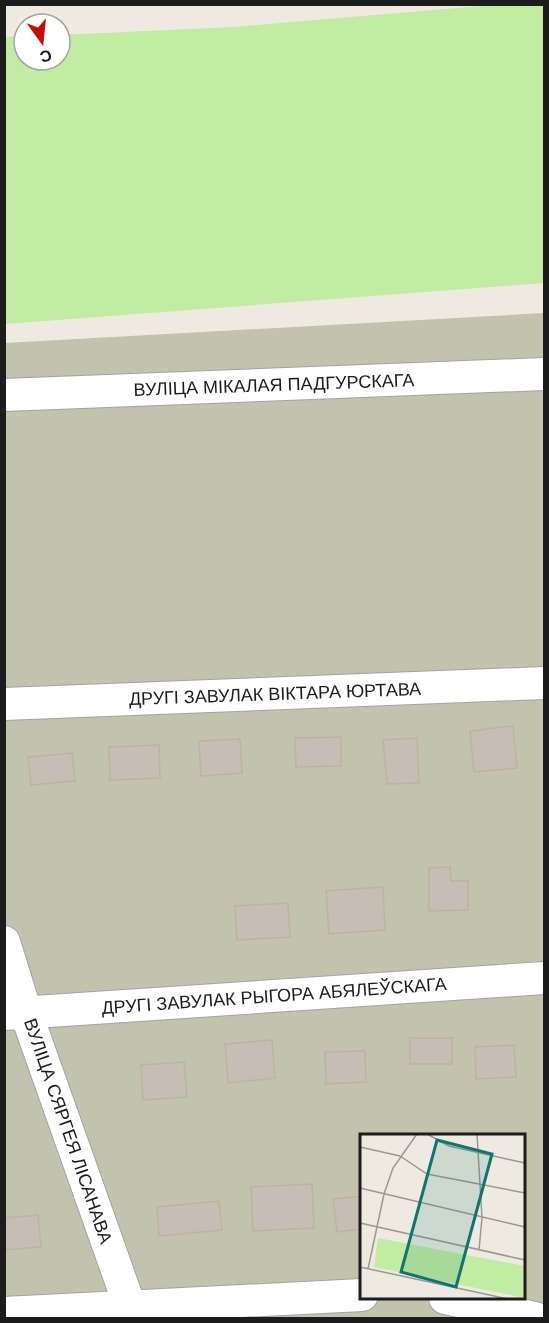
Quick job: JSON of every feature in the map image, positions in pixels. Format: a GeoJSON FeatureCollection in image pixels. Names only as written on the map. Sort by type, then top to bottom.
{"type":"FeatureCollection","features":[{"type":"Feature","properties":{"kind":"street","name":"ВУЛІЦА МІКАЛАЯ ПАДГУРСКАГА"},"geometry":{"type":"LineString","coordinates":[[4,395],[544,374]]}},
{"type":"Feature","properties":{"kind":"street","name":"ДРУГІ ЗАВУЛАК ВІКТАРА ЮРТАВА"},"geometry":{"type":"LineString","coordinates":[[4,704],[544,683]]}},
{"type":"Feature","properties":{"kind":"street","name":"ВУЛІЦА СЯРГЕЯ ЛІСАНАВА"},"geometry":{"type":"LineString","coordinates":[[4,942],[15,1014],[132,1313]]}},
{"type":"Feature","properties":{"kind":"street","name":"ДРУГІ ЗАВУЛАК РЫГОРА АБЯЛЕЎСКАГА"},"geometry":{"type":"LineString","coordinates":[[15,1014],[544,978]]}},
{"type":"Feature","properties":{"kind":"street"},"geometry":{"type":"LineString","coordinates":[[4,1313],[132,1313],[360,1295]]}},
{"type":"Feature","properties":{"kind":"street"},"geometry":{"type":"LineString","coordinates":[[450,1299],[535,1318]]}},
{"type":"Feature","properties":{"kind":"shaded area"},"geometry":{"type":"Polygon","coordinates":[[[544,313],[544,1318],[5,1318],[5,343],[544,313]]]}},
{"type":"Feature","properties":{"kind":"green space"},"geometry":{"type":"Polygon","coordinates":[[[504,4],[544,5],[544,283],[5,324],[5,37],[12,37],[12,72],[72,72],[72,34],[233,27],[504,4]]]}},
{"type":"Feature","properties":{"kind":"building"},"geometry":{"type":"Polygon","coordinates":[[[513,726],[517,768],[474,772],[470,731],[513,726]]]}},
{"type":"Feature","properties":{"kind":"building"},"geometry":{"type":"Polygon","coordinates":[[[341,737],[341,766],[296,767],[295,738],[341,737]]]}},
{"type":"Feature","properties":{"kind":"building"},"geometry":{"type":"Polygon","coordinates":[[[417,738],[419,783],[387,784],[383,740],[417,738]]]}},
{"type":"Feature","properties":{"kind":"building"},"geometry":{"type":"Polygon","coordinates":[[[240,739],[242,773],[201,776],[199,741],[240,739]]]}},
{"type":"Feature","properties":{"kind":"building"},"geometry":{"type":"Polygon","coordinates":[[[159,745],[160,778],[110,780],[109,747],[159,745]]]}},
{"type":"Feature","properties":{"kind":"building"},"geometry":{"type":"Polygon","coordinates":[[[72,753],[75,781],[31,785],[28,757],[72,753]]]}},
{"type":"Feature","properties":{"kind":"building"},"geometry":{"type":"Polygon","coordinates":[[[450,867],[451,881],[468,881],[468,910],[429,911],[429,868],[450,867]]]}},
{"type":"Feature","properties":{"kind":"building"},"geometry":{"type":"Polygon","coordinates":[[[383,887],[385,930],[329,934],[326,891],[383,887]]]}},
{"type":"Feature","properties":{"kind":"building"},"geometry":{"type":"Polygon","coordinates":[[[288,903],[290,937],[237,940],[235,906],[288,903]]]}},
{"type":"Feature","properties":{"kind":"building"},"geometry":{"type":"Polygon","coordinates":[[[410,1038],[452,1038],[452,1064],[410,1064],[410,1038]]]}},
{"type":"Feature","properties":{"kind":"building"},"geometry":{"type":"Polygon","coordinates":[[[272,1040],[275,1078],[228,1083],[225,1044],[272,1040]]]}},
{"type":"Feature","properties":{"kind":"building"},"geometry":{"type":"Polygon","coordinates":[[[514,1045],[516,1077],[476,1079],[475,1047],[514,1045]]]}},
{"type":"Feature","properties":{"kind":"building"},"geometry":{"type":"Polygon","coordinates":[[[365,1051],[366,1082],[326,1084],[325,1052],[365,1051]]]}},
{"type":"Feature","properties":{"kind":"building"},"geometry":{"type":"Polygon","coordinates":[[[184,1062],[187,1097],[143,1100],[141,1065],[184,1062]]]}},
{"type":"Feature","properties":{"kind":"building"},"geometry":{"type":"Polygon","coordinates":[[[312,1184],[314,1228],[253,1231],[251,1187],[312,1184]]]}},
{"type":"Feature","properties":{"kind":"building"},"geometry":{"type":"Polygon","coordinates":[[[360,1196],[360,1229],[337,1232],[333,1199],[360,1196]]]}},
{"type":"Feature","properties":{"kind":"building"},"geometry":{"type":"Polygon","coordinates":[[[219,1201],[222,1230],[159,1236],[157,1207],[219,1201]]]}},
{"type":"Feature","properties":{"kind":"building"},"geometry":{"type":"Polygon","coordinates":[[[38,1215],[41,1247],[4,1250],[4,1218],[38,1215]]]}}]}
